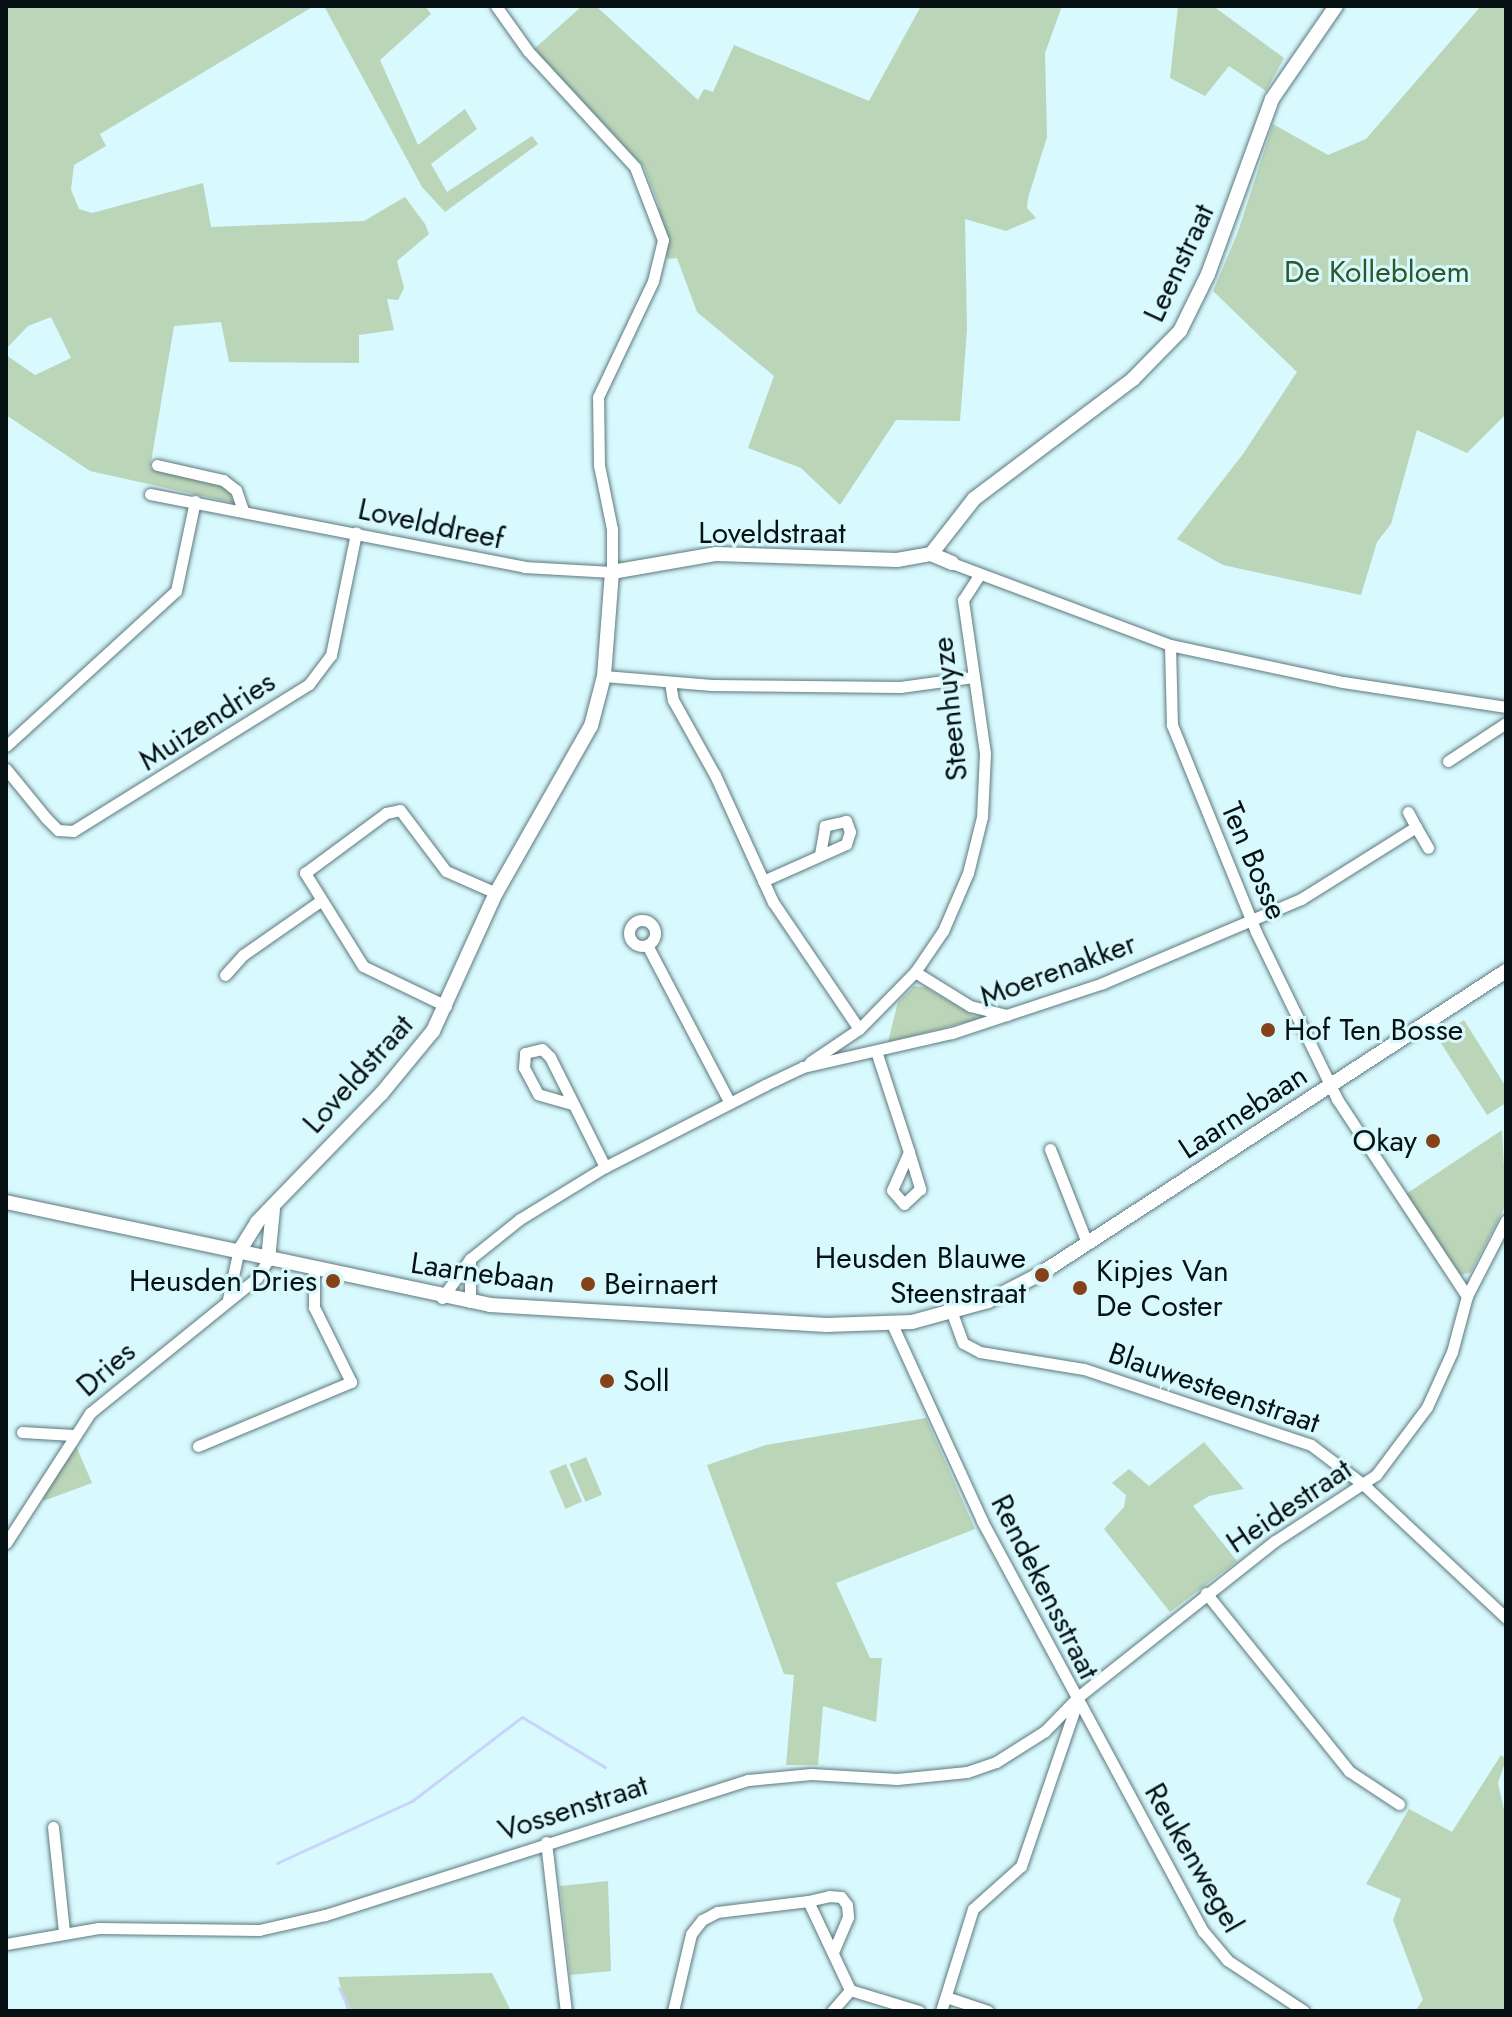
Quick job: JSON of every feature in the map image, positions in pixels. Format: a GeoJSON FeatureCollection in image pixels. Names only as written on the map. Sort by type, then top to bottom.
{"type":"FeatureCollection","features":[{"type":"Feature","properties":{"kind":"street"},"geometry":{"type":"LineString","coordinates":[[496,6],[528,51],[635,167],[663,240],[653,281],[600,385],[598,462],[612,529],[612,572]]}},
{"type":"Feature","properties":{"kind":"street","name":"Leenstraat"},"geometry":{"type":"LineString","coordinates":[[931,554],[974,499],[1133,379],[1180,331],[1213,262],[1272,99],[1336,6]]}},
{"type":"Feature","properties":{"kind":"street"},"geometry":{"type":"LineString","coordinates":[[157,465],[223,480],[236,490],[243,510]]}},
{"type":"Feature","properties":{"kind":"street","name":"Lovelddreef"},"geometry":{"type":"LineString","coordinates":[[150,494],[524,567],[612,572]]}},
{"type":"Feature","properties":{"kind":"street"},"geometry":{"type":"LineString","coordinates":[[6,746],[176,591],[195,501]]}},
{"type":"Feature","properties":{"kind":"street","name":"Muizendries"},"geometry":{"type":"LineString","coordinates":[[6,769],[58,830],[73,831],[309,684],[331,655],[356,533]]}},
{"type":"Feature","properties":{"kind":"street","name":"Loveldstraat"},"geometry":{"type":"LineString","coordinates":[[238,1253],[257,1222],[273,1209],[416,1054],[446,1006],[496,893],[591,726],[604,676],[612,572],[716,554],[897,560],[931,554]]}},
{"type":"Feature","properties":{"kind":"street"},"geometry":{"type":"LineString","coordinates":[[931,554],[1170,645],[1343,682],[1506,707]]}},
{"type":"Feature","properties":{"kind":"street","name":"Steenhuyze"},"geometry":{"type":"LineString","coordinates":[[803,1067],[859,1029],[915,972],[951,915],[976,845],[985,753],[963,600],[980,574]]}},
{"type":"Feature","properties":{"kind":"street","name":"Ten Bosse"},"geometry":{"type":"LineString","coordinates":[[1170,645],[1172,725],[1252,919],[1330,1087],[1404,1207],[1467,1296]]}},
{"type":"Feature","properties":{"kind":"street"},"geometry":{"type":"LineString","coordinates":[[604,676],[670,682],[900,687],[973,677]]}},
{"type":"Feature","properties":{"kind":"street"},"geometry":{"type":"LineString","coordinates":[[670,682],[673,700],[715,775],[763,881],[797,943],[859,1029]]}},
{"type":"Feature","properties":{"kind":"street"},"geometry":{"type":"LineString","coordinates":[[1448,761],[1506,723]]}},
{"type":"Feature","properties":{"kind":"street"},"geometry":{"type":"LineString","coordinates":[[446,1006],[371,973],[319,902],[305,873],[312,864],[386,813],[400,810],[446,871],[496,893]]}},
{"type":"Feature","properties":{"kind":"street"},"geometry":{"type":"LineString","coordinates":[[1408,812],[1428,848]]}},
{"type":"Feature","properties":{"kind":"street","name":"Moerenakker"},"geometry":{"type":"LineString","coordinates":[[442,1298],[470,1259],[520,1219],[605,1167],[803,1067],[1011,1015],[1103,983],[1301,899],[1416,827]]}},
{"type":"Feature","properties":{"kind":"street"},"geometry":{"type":"LineString","coordinates":[[763,881],[820,855]]}},
{"type":"Feature","properties":{"kind":"street"},"geometry":{"type":"LineString","coordinates":[[225,975],[243,955],[319,902]]}},
{"type":"Feature","properties":{"kind":"street"},"geometry":{"type":"LineString","coordinates":[[647,945],[730,1103]]}},
{"type":"Feature","properties":{"kind":"street","name":"Laarnebaan"},"geometry":{"type":"LineString","coordinates":[[6,1202],[470,1302],[826,1325],[892,1324],[954,1318],[1010,1291],[1087,1243],[1506,971]]}},
{"type":"Feature","properties":{"kind":"street"},"geometry":{"type":"LineString","coordinates":[[915,972],[970,1006],[1011,1015]]}},
{"type":"Feature","properties":{"kind":"street"},"geometry":{"type":"LineString","coordinates":[[572,1104],[538,1094],[524,1068],[525,1053],[542,1049],[572,1104],[605,1167]]}},
{"type":"Feature","properties":{"kind":"street"},"geometry":{"type":"LineString","coordinates":[[876,1051],[909,1152]]}},
{"type":"Feature","properties":{"kind":"street"},"geometry":{"type":"LineString","coordinates":[[1050,1149],[1087,1243]]}},
{"type":"Feature","properties":{"kind":"street"},"geometry":{"type":"LineString","coordinates":[[268,1260],[273,1209]]}},
{"type":"Feature","properties":{"kind":"street","name":"Heidestraat"},"geometry":{"type":"LineString","coordinates":[[1078,1697],[1275,1541],[1364,1485],[1423,1415],[1452,1352],[1467,1296],[1506,1220]]}},
{"type":"Feature","properties":{"kind":"street"},"geometry":{"type":"LineString","coordinates":[[228,1299],[238,1253]]}},
{"type":"Feature","properties":{"kind":"street"},"geometry":{"type":"LineString","coordinates":[[470,1259],[470,1302]]}},
{"type":"Feature","properties":{"kind":"street","name":"Dries"},"geometry":{"type":"LineString","coordinates":[[6,1543],[73,1435],[120,1385],[257,1278],[268,1260]]}},
{"type":"Feature","properties":{"kind":"street"},"geometry":{"type":"LineString","coordinates":[[198,1446],[351,1382],[314,1307],[310,1293],[314,1270]]}},
{"type":"Feature","properties":{"kind":"street","name":"Blauwesteenstraat"},"geometry":{"type":"LineString","coordinates":[[954,1318],[971,1349],[1084,1369],[1277,1430],[1325,1453],[1364,1485],[1506,1618]]}},
{"type":"Feature","properties":{"kind":"street","name":"Rendekensstraat"},"geometry":{"type":"LineString","coordinates":[[892,1324],[982,1521],[1078,1697],[1021,1866],[973,1909],[941,2011]]}},
{"type":"Feature","properties":{"kind":"street"},"geometry":{"type":"LineString","coordinates":[[22,1432],[73,1435]]}},
{"type":"Feature","properties":{"kind":"street"},"geometry":{"type":"LineString","coordinates":[[1206,1593],[1349,1771],[1399,1804]]}},
{"type":"Feature","properties":{"kind":"street","name":"Vossenstraat"},"geometry":{"type":"LineString","coordinates":[[6,1944],[64,1931],[259,1930],[325,1915],[748,1780],[811,1774],[897,1779],[967,1772],[1024,1746],[1078,1697]]}},
{"type":"Feature","properties":{"kind":"street","name":"Reukenwegel"},"geometry":{"type":"LineString","coordinates":[[1078,1697],[1212,1945],[1304,2011]]}},
{"type":"Feature","properties":{"kind":"street"},"geometry":{"type":"LineString","coordinates":[[53,1827],[64,1931]]}},
{"type":"Feature","properties":{"kind":"street"},"geometry":{"type":"LineString","coordinates":[[546,1842],[566,2011]]}},
{"type":"Feature","properties":{"kind":"street"},"geometry":{"type":"LineString","coordinates":[[673,2011],[691,1934],[702,1920],[717,1912],[829,1896],[841,1897],[847,1905],[848,1917],[833,1953]]}},
{"type":"Feature","properties":{"kind":"street"},"geometry":{"type":"LineString","coordinates":[[808,1901],[850,1990],[919,2011]]}},
{"type":"Feature","properties":{"kind":"street"},"geometry":{"type":"LineString","coordinates":[[832,2011],[850,1990]]}},
{"type":"Feature","properties":{"kind":"street"},"geometry":{"type":"LineString","coordinates":[[946,1997],[988,2011]]}},
{"type":"Feature","properties":{"kind":"green space"},"geometry":{"type":"Polygon","coordinates":[[[6,6],[314,6],[100,134],[106,146],[74,165],[71,190],[79,209],[92,213],[203,183],[211,227],[364,221],[405,197],[425,224],[429,234],[397,261],[404,288],[398,300],[387,299],[394,330],[359,335],[359,363],[229,362],[221,322],[174,326],[150,468],[226,487],[234,503],[90,471],[6,415],[6,355],[35,375],[71,358],[51,317],[28,326],[6,349],[6,6]]]}},
{"type":"Feature","properties":{"kind":"green space"},"geometry":{"type":"Polygon","coordinates":[[[324,6],[425,6],[431,14],[380,60],[418,145],[465,109],[477,129],[431,164],[447,192],[532,136],[538,144],[445,212],[422,187],[324,6]]]}},
{"type":"Feature","properties":{"kind":"green space"},"geometry":{"type":"Polygon","coordinates":[[[582,6],[596,6],[698,100],[704,89],[713,92],[734,45],[869,101],[921,6],[1062,6],[1045,53],[1047,137],[1027,208],[1036,218],[1006,231],[965,219],[967,330],[960,421],[896,420],[840,505],[801,468],[748,448],[774,376],[697,312],[677,258],[667,259],[658,203],[644,167],[534,49],[582,6]]]}},
{"type":"Feature","properties":{"kind":"green space"},"geometry":{"type":"Polygon","coordinates":[[[1178,6],[1213,6],[1284,58],[1266,91],[1229,66],[1205,96],[1170,78],[1178,6]]]}},
{"type":"Feature","properties":{"kind":"green space","name":"De Kollebloem"},"geometry":{"type":"Polygon","coordinates":[[[1481,6],[1506,6],[1506,414],[1467,453],[1417,430],[1391,524],[1377,542],[1361,595],[1223,565],[1177,539],[1243,454],[1297,372],[1213,291],[1238,232],[1273,124],[1328,155],[1366,139],[1481,6]]]}},
{"type":"Feature","properties":{"kind":"green space"},"geometry":{"type":"Polygon","coordinates":[[[914,986],[925,987],[979,1019],[888,1042],[898,1002],[914,986]]]}},
{"type":"Feature","properties":{"kind":"green space"},"geometry":{"type":"Polygon","coordinates":[[[1464,1020],[1506,1087],[1506,1103],[1487,1115],[1437,1037],[1464,1020]]]}},
{"type":"Feature","properties":{"kind":"green space"},"geometry":{"type":"Polygon","coordinates":[[[1502,1130],[1506,1205],[1471,1272],[1461,1275],[1406,1194],[1502,1130]]]}},
{"type":"Feature","properties":{"kind":"green space"},"geometry":{"type":"Polygon","coordinates":[[[926,1418],[975,1529],[836,1583],[870,1658],[882,1658],[876,1722],[823,1706],[818,1765],[786,1765],[794,1675],[784,1674],[707,1465],[766,1445],[926,1418]]]}},
{"type":"Feature","properties":{"kind":"green space"},"geometry":{"type":"Polygon","coordinates":[[[1204,1442],[1244,1489],[1209,1496],[1193,1506],[1237,1561],[1170,1612],[1104,1529],[1124,1507],[1126,1495],[1112,1483],[1129,1469],[1149,1486],[1204,1442]]]}},
{"type":"Feature","properties":{"kind":"green space"},"geometry":{"type":"Polygon","coordinates":[[[76,1446],[92,1483],[43,1501],[43,1493],[76,1446]]]}},
{"type":"Feature","properties":{"kind":"green space"},"geometry":{"type":"Polygon","coordinates":[[[586,1457],[602,1495],[585,1502],[569,1464],[586,1457]]]}},
{"type":"Feature","properties":{"kind":"green space"},"geometry":{"type":"Polygon","coordinates":[[[566,1464],[582,1502],[565,1509],[549,1471],[566,1464]]]}},
{"type":"Feature","properties":{"kind":"green space"},"geometry":{"type":"Polygon","coordinates":[[[1501,1755],[1506,1759],[1498,1783],[1506,1818],[1506,2011],[1415,2011],[1423,2000],[1393,1920],[1401,1899],[1366,1884],[1409,1809],[1452,1832],[1501,1755]]]}},
{"type":"Feature","properties":{"kind":"green space"},"geometry":{"type":"Polygon","coordinates":[[[608,1881],[611,1971],[570,1975],[560,1886],[608,1881]]]}},
{"type":"Feature","properties":{"kind":"green space"},"geometry":{"type":"Polygon","coordinates":[[[492,1973],[511,2011],[347,2011],[338,1977],[492,1973]]]}},
{"type":"Feature","properties":{"kind":"waterway"},"geometry":{"type":"LineString","coordinates":[[277,1863],[412,1801],[522,1717],[605,1767]]}},
{"type":"Feature","properties":{"kind":"waterway"},"geometry":{"type":"LineString","coordinates":[[339,1988],[350,2011]]}},
{"type":"Feature","properties":{"kind":"place","name":"Hof Ten Bosse"},"geometry":{"type":"Point","coordinates":[1268,1030]}},
{"type":"Feature","properties":{"kind":"place","name":"Okay"},"geometry":{"type":"Point","coordinates":[1433,1141]}},
{"type":"Feature","properties":{"kind":"place","name":"Heusden Blauwe Steenstraat"},"geometry":{"type":"Point","coordinates":[1042,1275]}},
{"type":"Feature","properties":{"kind":"place","name":"Heusden Dries"},"geometry":{"type":"Point","coordinates":[333,1281]}},
{"type":"Feature","properties":{"kind":"place","name":"Beirnaert"},"geometry":{"type":"Point","coordinates":[588,1284]}},
{"type":"Feature","properties":{"kind":"place","name":"Kipjes Van De Coster"},"geometry":{"type":"Point","coordinates":[1080,1288]}},
{"type":"Feature","properties":{"kind":"place","name":"Soll"},"geometry":{"type":"Point","coordinates":[607,1381]}}]}
